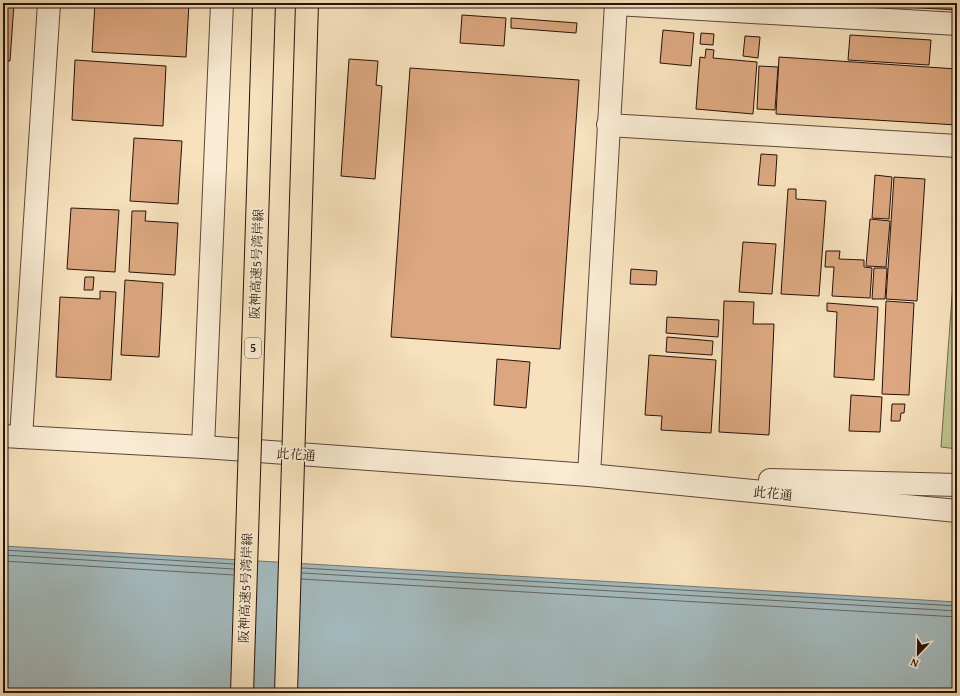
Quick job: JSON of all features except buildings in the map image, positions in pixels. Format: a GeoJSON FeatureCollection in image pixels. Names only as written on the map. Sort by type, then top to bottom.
{"type":"FeatureCollection","features":[{"type":"Feature","properties":{"kind":"highway","name":"阪神高速5号湾岸線"},"geometry":{"type":"LineString","coordinates":[[242,693],[264,3]]}},
{"type":"Feature","properties":{"kind":"highway"},"geometry":{"type":"LineString","coordinates":[[286,693],[307,3]]}},
{"type":"Feature","properties":{"kind":"street"},"geometry":{"type":"LineString","coordinates":[[12,437],[49,3]]}},
{"type":"Feature","properties":{"kind":"street"},"geometry":{"type":"LineString","coordinates":[[203,447],[222,3]]}},
{"type":"Feature","properties":{"kind":"street"},"geometry":{"type":"LineString","coordinates":[[589,475],[616,4],[957,24]]}},
{"type":"Feature","properties":{"kind":"street"},"geometry":{"type":"LineString","coordinates":[[608,125],[957,146]]}},
{"type":"Feature","properties":{"kind":"street","name":"此花通"},"geometry":{"type":"LineString","coordinates":[[12,437],[203,447],[589,475],[957,510]]}},
{"type":"Feature","properties":{"kind":"street","name":"此花通"},"geometry":{"type":"LineString","coordinates":[[589,475],[957,485]]}},
{"type":"Feature","properties":{"kind":"green space"},"geometry":{"type":"Polygon","coordinates":[[[957,228],[957,449],[941,447],[957,228]]]}},
{"type":"Feature","properties":{"kind":"water"},"geometry":{"type":"Polygon","coordinates":[[[3,546],[957,602],[957,693],[3,693],[3,546]]]}}]}
